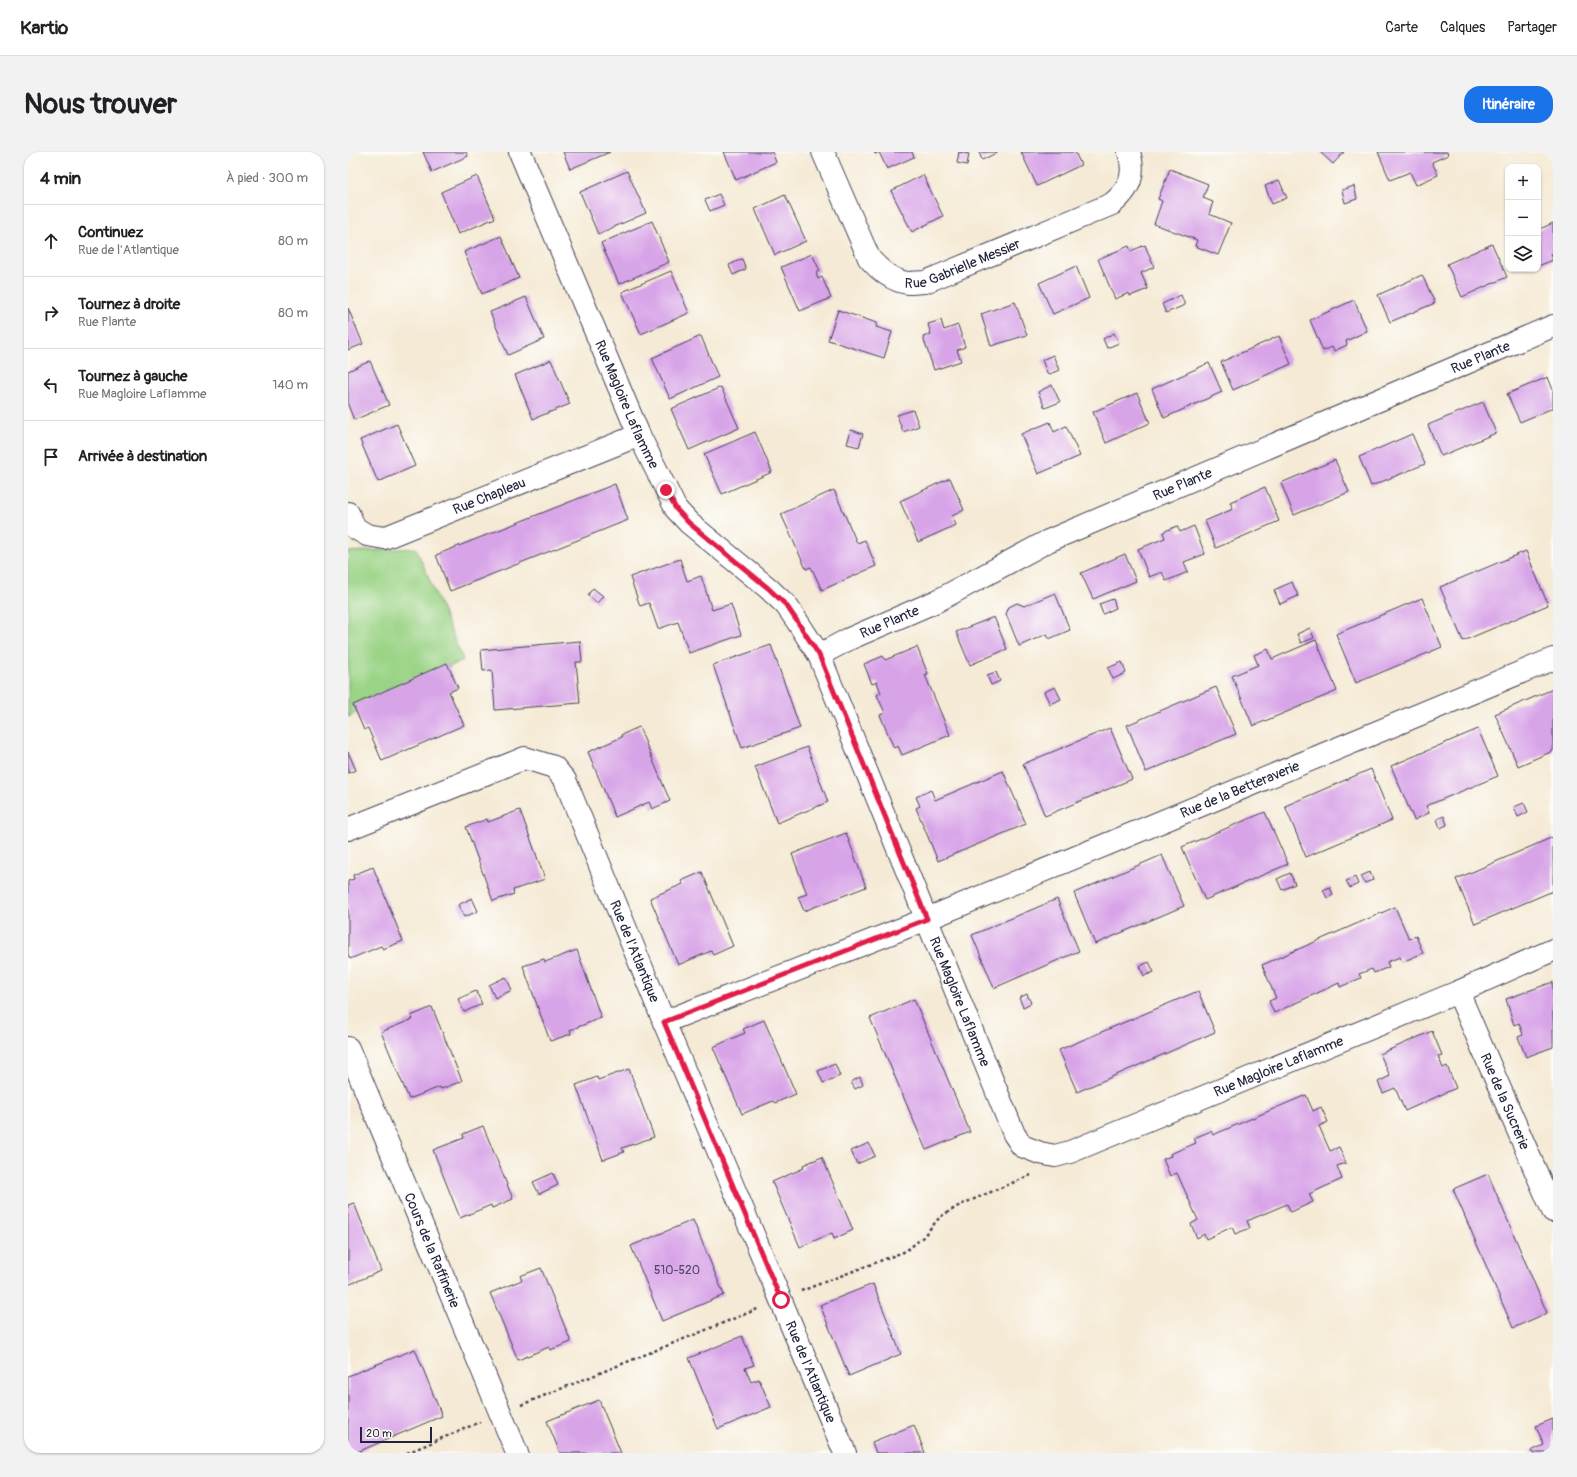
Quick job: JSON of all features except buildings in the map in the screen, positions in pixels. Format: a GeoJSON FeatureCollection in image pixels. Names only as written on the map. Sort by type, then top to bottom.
{"type":"FeatureCollection","features":[{"type":"Feature","properties":{"kind":"street","name":"Rue Magloire Laflamme"},"geometry":{"type":"LineString","coordinates":[[520,152],[639,436],[676,509],[689,523],[768,588],[786,605],[819,655],[1014,1134],[1022,1146],[1055,1156],[1070,1152],[1458,992],[1553,950]]}},
{"type":"Feature","properties":{"kind":"street","name":"Rue Gabrielle Messier"},"geometry":{"type":"LineString","coordinates":[[823,152],[870,258],[878,269],[893,278],[907,283],[925,282],[1112,204],[1124,194],[1130,180],[1133,167],[1129,152]]}},
{"type":"Feature","properties":{"kind":"street","name":"Rue Plante"},"geometry":{"type":"LineString","coordinates":[[819,655],[849,639],[937,601],[1048,541],[1553,326]]}},
{"type":"Feature","properties":{"kind":"street","name":"Rue Chapleau"},"geometry":{"type":"LineString","coordinates":[[348,513],[355,528],[367,535],[384,538],[639,436]]}},
{"type":"Feature","properties":{"kind":"street","name":"Rue de la Betteraverie"},"geometry":{"type":"LineString","coordinates":[[927,919],[1553,659]]}},
{"type":"Feature","properties":{"kind":"street","name":"Rue de l'Atlantique"},"geometry":{"type":"LineString","coordinates":[[348,829],[525,758],[554,767],[565,780],[664,1022],[845,1453]]}},
{"type":"Feature","properties":{"kind":"street"},"geometry":{"type":"LineString","coordinates":[[664,1022],[927,919]]}},
{"type":"Feature","properties":{"kind":"street","name":"Rue de la Sucrerie"},"geometry":{"type":"LineString","coordinates":[[1458,992],[1553,1211]]}},
{"type":"Feature","properties":{"kind":"street","name":"Cours de la Raffinerie"},"geometry":{"type":"LineString","coordinates":[[348,1048],[517,1453]]}},
{"type":"Feature","properties":{"kind":"path"},"geometry":{"type":"LineString","coordinates":[[407,1453],[501,1413],[906,1250],[922,1238],[940,1217],[960,1205],[1034,1173],[1055,1156]]}},
{"type":"Feature","properties":{"kind":"green space"},"geometry":{"type":"Polygon","coordinates":[[[416,548],[463,660],[348,717],[348,552],[416,548]]]}},
{"type":"Feature","properties":{"kind":"route"},"geometry":{"type":"LineString","coordinates":[[666,490],[676,509],[689,523],[768,588],[786,605],[819,655],[927,919],[664,1022],[781,1300]]}}]}
